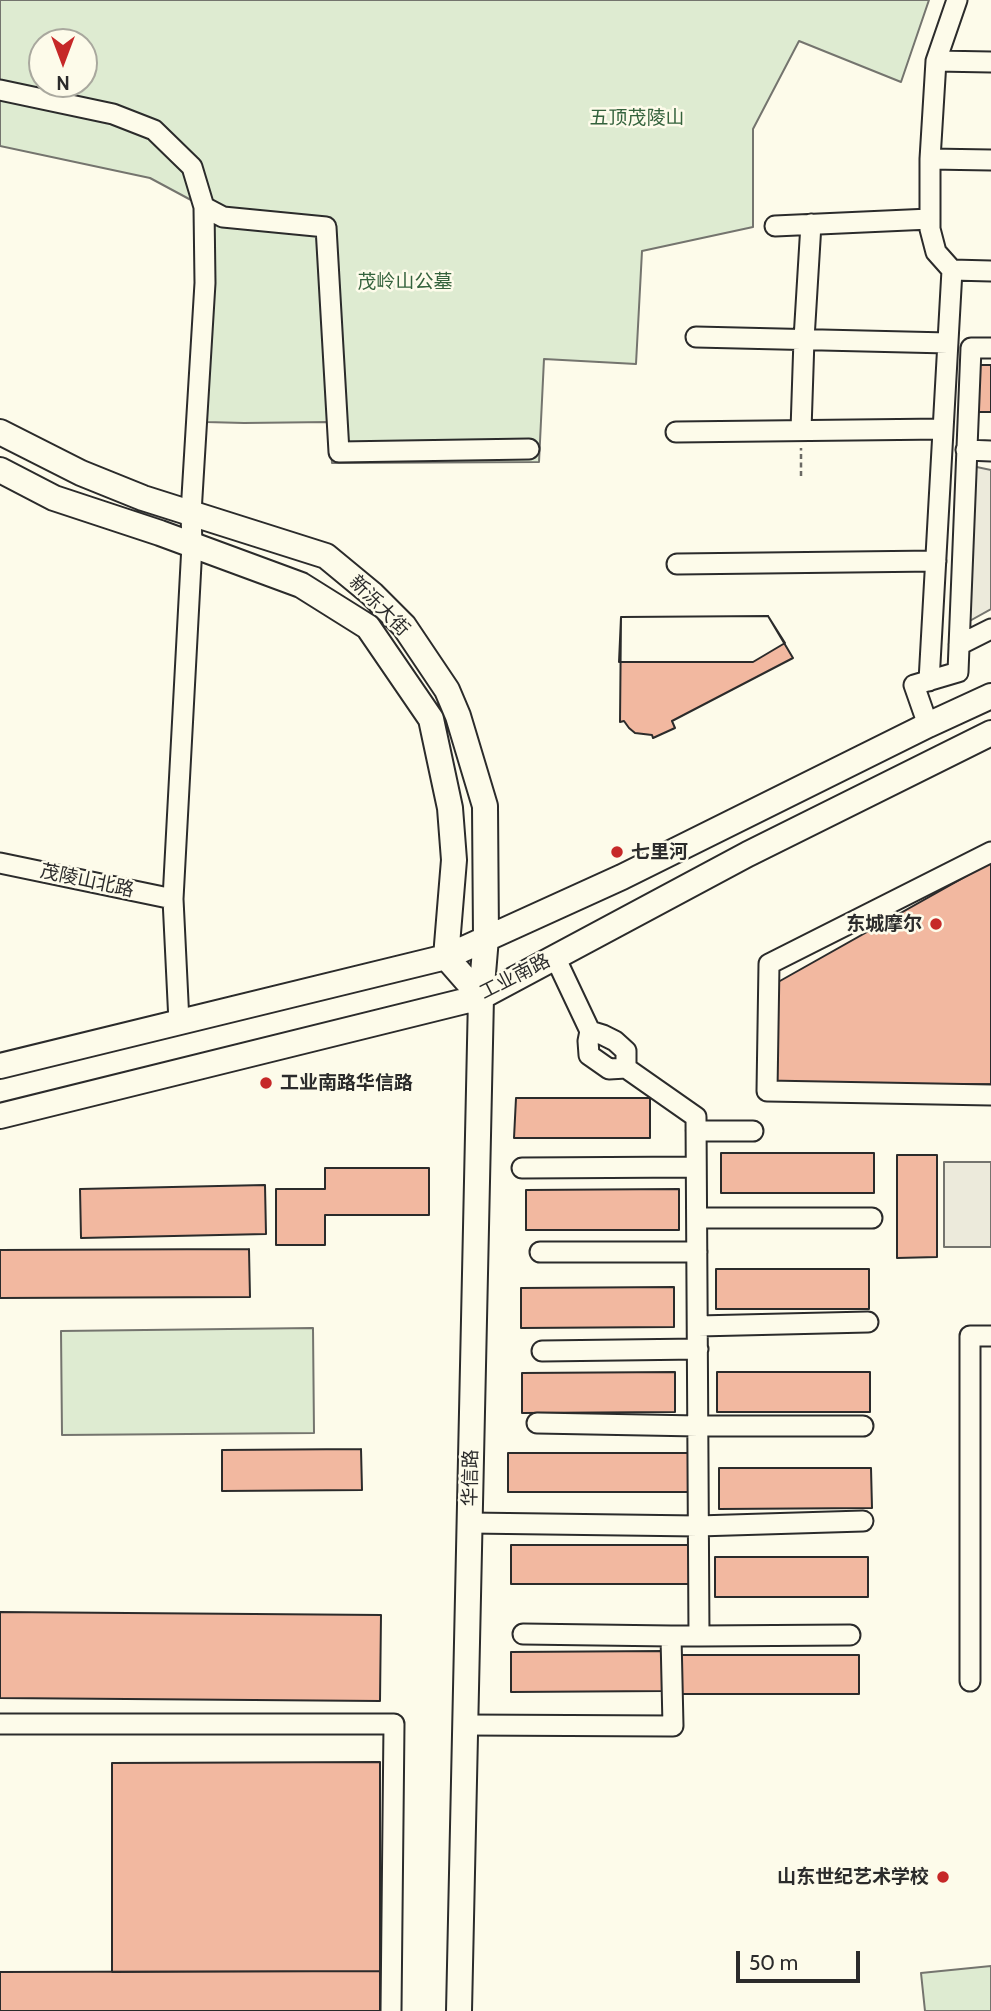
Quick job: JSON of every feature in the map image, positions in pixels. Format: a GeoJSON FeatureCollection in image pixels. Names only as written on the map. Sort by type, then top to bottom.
{"type":"FeatureCollection","features":[{"type":"Feature","properties":{"kind":"main road","name":"新泺大街"},"geometry":{"type":"LineString","coordinates":[[0,432],[82,473],[143,498],[326,556],[372,594],[404,626],[447,690],[458,716],[485,806],[486,938],[481,998]]}},
{"type":"Feature","properties":{"kind":"main road","name":"新泺大街"},"geometry":{"type":"LineString","coordinates":[[0,470],[54,498],[301,585],[368,627],[431,719],[450,808],[454,860],[446,957]]}},
{"type":"Feature","properties":{"kind":"main road"},"geometry":{"type":"LineString","coordinates":[[0,1066],[446,957],[622,877],[991,696]]}},
{"type":"Feature","properties":{"kind":"main road","name":"工业南路"},"geometry":{"type":"LineString","coordinates":[[0,1116],[481,998],[748,854],[991,733]]}},
{"type":"Feature","properties":{"kind":"main road"},"geometry":{"type":"LineString","coordinates":[[446,957],[481,998]]}},
{"type":"Feature","properties":{"kind":"main road","name":"华信路"},"geometry":{"type":"LineString","coordinates":[[459,2011],[481,998]]}},
{"type":"Feature","properties":{"kind":"street"},"geometry":{"type":"LineString","coordinates":[[929,681],[952,270],[936,252],[930,229],[930,159],[936,61],[957,0]]}},
{"type":"Feature","properties":{"kind":"street"},"geometry":{"type":"LineString","coordinates":[[936,61],[991,62]]}},
{"type":"Feature","properties":{"kind":"street"},"geometry":{"type":"LineString","coordinates":[[0,90],[113,114],[154,130],[192,167],[204,207],[205,283],[173,899],[179,1022]]}},
{"type":"Feature","properties":{"kind":"street"},"geometry":{"type":"LineString","coordinates":[[930,159],[991,160]]}},
{"type":"Feature","properties":{"kind":"street"},"geometry":{"type":"LineString","coordinates":[[204,207],[223,217],[326,226],[339,452],[529,449]]}},
{"type":"Feature","properties":{"kind":"street"},"geometry":{"type":"LineString","coordinates":[[775,226],[930,219]]}},
{"type":"Feature","properties":{"kind":"street"},"geometry":{"type":"LineString","coordinates":[[802,430],[811,224]]}},
{"type":"Feature","properties":{"kind":"street"},"geometry":{"type":"LineString","coordinates":[[952,270],[991,271]]}},
{"type":"Feature","properties":{"kind":"street"},"geometry":{"type":"LineString","coordinates":[[696,337],[948,343]]}},
{"type":"Feature","properties":{"kind":"street"},"geometry":{"type":"LineString","coordinates":[[928,725],[914,685],[958,672],[971,348],[991,348]]}},
{"type":"Feature","properties":{"kind":"street"},"geometry":{"type":"LineString","coordinates":[[676,432],[943,429]]}},
{"type":"Feature","properties":{"kind":"street"},"geometry":{"type":"LineString","coordinates":[[966,450],[991,451]]}},
{"type":"Feature","properties":{"kind":"street"},"geometry":{"type":"LineString","coordinates":[[677,564],[936,561]]}},
{"type":"Feature","properties":{"kind":"street"},"geometry":{"type":"LineString","coordinates":[[959,645],[991,629]]}},
{"type":"Feature","properties":{"kind":"street"},"geometry":{"type":"LineString","coordinates":[[991,852],[769,964],[767,1091],[991,1095]]}},
{"type":"Feature","properties":{"kind":"street","name":"茂陵山北路"},"geometry":{"type":"LineString","coordinates":[[0,863],[173,899]]}},
{"type":"Feature","properties":{"kind":"street"},"geometry":{"type":"LineString","coordinates":[[555,957],[590,1031],[603,1035],[626,1051],[626,1068],[696,1117],[699,1636]]}},
{"type":"Feature","properties":{"kind":"street"},"geometry":{"type":"LineString","coordinates":[[696,1130],[753,1131]]}},
{"type":"Feature","properties":{"kind":"street"},"geometry":{"type":"LineString","coordinates":[[522,1168],[696,1167]]}},
{"type":"Feature","properties":{"kind":"street"},"geometry":{"type":"LineString","coordinates":[[697,1218],[872,1218]]}},
{"type":"Feature","properties":{"kind":"street"},"geometry":{"type":"LineString","coordinates":[[540,1252],[697,1252]]}},
{"type":"Feature","properties":{"kind":"street"},"geometry":{"type":"LineString","coordinates":[[698,1326],[868,1322]]}},
{"type":"Feature","properties":{"kind":"street"},"geometry":{"type":"LineString","coordinates":[[970,1681],[970,1336],[991,1336]]}},
{"type":"Feature","properties":{"kind":"street"},"geometry":{"type":"LineString","coordinates":[[542,1351],[698,1349]]}},
{"type":"Feature","properties":{"kind":"street"},"geometry":{"type":"LineString","coordinates":[[537,1423],[863,1426]]}},
{"type":"Feature","properties":{"kind":"street"},"geometry":{"type":"LineString","coordinates":[[470,1523],[698,1526],[863,1521]]}},
{"type":"Feature","properties":{"kind":"street"},"geometry":{"type":"LineString","coordinates":[[523,1634],[850,1635]]}},
{"type":"Feature","properties":{"kind":"street"},"geometry":{"type":"LineString","coordinates":[[465,1725],[673,1726],[671,1636]]}},
{"type":"Feature","properties":{"kind":"street"},"geometry":{"type":"LineString","coordinates":[[0,1724],[394,1724],[391,2011]]}},
{"type":"Feature","properties":{"kind":"path"},"geometry":{"type":"LineString","coordinates":[[801,476],[802,430]]}},
{"type":"Feature","properties":{"kind":"green space","name":"茂岭山公墓"},"geometry":{"type":"Polygon","coordinates":[[[0,0],[929,0],[901,82],[799,41],[753,129],[753,227],[642,251],[636,364],[544,359],[539,462],[332,463],[329,422],[206,422],[204,207],[150,178],[0,146],[0,0]]]}},
{"type":"Feature","properties":{"kind":"green space"},"geometry":{"type":"Polygon","coordinates":[[[313,1328],[314,1433],[62,1435],[61,1331],[313,1328]]]}},
{"type":"Feature","properties":{"kind":"green space"},"geometry":{"type":"Polygon","coordinates":[[[991,1966],[991,2011],[925,2011],[921,1973],[991,1966]]]}},
{"type":"Feature","properties":{"kind":"shaded area"},"geometry":{"type":"Polygon","coordinates":[[[972,466],[991,470],[991,609],[966,623],[972,466]]]}},
{"type":"Feature","properties":{"kind":"shaded area"},"geometry":{"type":"Polygon","coordinates":[[[944,1162],[991,1162],[991,1247],[944,1247],[944,1162]]]}},
{"type":"Feature","properties":{"kind":"building"},"geometry":{"type":"Polygon","coordinates":[[[970,365],[991,365],[991,412],[970,412],[970,365]]]}},
{"type":"Feature","properties":{"kind":"building"},"geometry":{"type":"Polygon","coordinates":[[[768,616],[785,643],[753,662],[619,662],[621,617],[768,616]]]}},
{"type":"Feature","properties":{"kind":"building"},"geometry":{"type":"Polygon","coordinates":[[[768,616],[793,658],[672,721],[675,728],[653,738],[652,735],[635,733],[624,721],[620,722],[621,617],[768,616]]]}},
{"type":"Feature","properties":{"kind":"building","name":"东城摩尔"},"geometry":{"type":"Polygon","coordinates":[[[991,862],[991,1084],[773,1086],[771,986],[991,862]]]}},
{"type":"Feature","properties":{"kind":"building"},"geometry":{"type":"Polygon","coordinates":[[[516,1098],[650,1098],[650,1138],[514,1138],[516,1098]]]}},
{"type":"Feature","properties":{"kind":"building"},"geometry":{"type":"Polygon","coordinates":[[[721,1153],[874,1153],[874,1193],[721,1193],[721,1153]]]}},
{"type":"Feature","properties":{"kind":"building"},"geometry":{"type":"Polygon","coordinates":[[[897,1155],[937,1155],[937,1257],[897,1258],[897,1155]]]}},
{"type":"Feature","properties":{"kind":"building"},"geometry":{"type":"Polygon","coordinates":[[[325,1168],[429,1168],[429,1215],[325,1215],[325,1245],[276,1245],[276,1189],[325,1189],[325,1168]]]}},
{"type":"Feature","properties":{"kind":"building"},"geometry":{"type":"Polygon","coordinates":[[[265,1185],[266,1234],[81,1238],[80,1189],[265,1185]]]}},
{"type":"Feature","properties":{"kind":"building"},"geometry":{"type":"Polygon","coordinates":[[[679,1189],[679,1230],[526,1230],[526,1190],[679,1189]]]}},
{"type":"Feature","properties":{"kind":"building"},"geometry":{"type":"Polygon","coordinates":[[[249,1249],[250,1297],[0,1298],[0,1250],[249,1249]]]}},
{"type":"Feature","properties":{"kind":"building"},"geometry":{"type":"Polygon","coordinates":[[[716,1269],[869,1269],[869,1309],[716,1309],[716,1269]]]}},
{"type":"Feature","properties":{"kind":"building"},"geometry":{"type":"Polygon","coordinates":[[[674,1287],[674,1327],[521,1328],[521,1288],[674,1287]]]}},
{"type":"Feature","properties":{"kind":"building"},"geometry":{"type":"Polygon","coordinates":[[[675,1372],[675,1412],[522,1413],[522,1373],[675,1372]]]}},
{"type":"Feature","properties":{"kind":"building"},"geometry":{"type":"Polygon","coordinates":[[[717,1372],[870,1372],[870,1412],[717,1412],[717,1372]]]}},
{"type":"Feature","properties":{"kind":"building"},"geometry":{"type":"Polygon","coordinates":[[[361,1449],[362,1490],[222,1491],[222,1450],[361,1449]]]}},
{"type":"Feature","properties":{"kind":"building"},"geometry":{"type":"Polygon","coordinates":[[[508,1453],[688,1453],[688,1492],[508,1492],[508,1453]]]}},
{"type":"Feature","properties":{"kind":"building"},"geometry":{"type":"Polygon","coordinates":[[[719,1468],[871,1468],[872,1508],[719,1509],[719,1468]]]}},
{"type":"Feature","properties":{"kind":"building"},"geometry":{"type":"Polygon","coordinates":[[[511,1545],[690,1545],[690,1584],[511,1584],[511,1545]]]}},
{"type":"Feature","properties":{"kind":"building"},"geometry":{"type":"Polygon","coordinates":[[[715,1557],[868,1557],[868,1597],[715,1597],[715,1557]]]}},
{"type":"Feature","properties":{"kind":"building"},"geometry":{"type":"Polygon","coordinates":[[[0,1612],[381,1615],[380,1701],[0,1698],[0,1612]]]}},
{"type":"Feature","properties":{"kind":"building"},"geometry":{"type":"Polygon","coordinates":[[[664,1651],[664,1691],[511,1692],[511,1652],[664,1651]]]}},
{"type":"Feature","properties":{"kind":"building"},"geometry":{"type":"Polygon","coordinates":[[[680,1655],[859,1655],[859,1694],[680,1694],[680,1655]]]}},
{"type":"Feature","properties":{"kind":"building"},"geometry":{"type":"Polygon","coordinates":[[[380,1762],[380,1971],[112,1972],[112,1763],[380,1762]]]}},
{"type":"Feature","properties":{"kind":"building"},"geometry":{"type":"Polygon","coordinates":[[[380,1971],[380,2011],[0,2011],[0,1972],[380,1971]]]}},
{"type":"Feature","properties":{"kind":"place","name":"七里河"},"geometry":{"type":"Point","coordinates":[617,852]}},
{"type":"Feature","properties":{"kind":"place","name":"东城摩尔"},"geometry":{"type":"Point","coordinates":[936,924]}},
{"type":"Feature","properties":{"kind":"place","name":"工业南路华信路"},"geometry":{"type":"Point","coordinates":[266,1083]}},
{"type":"Feature","properties":{"kind":"place","name":"山东世纪艺术学校"},"geometry":{"type":"Point","coordinates":[943,1877]}},
{"type":"Feature","properties":{"kind":"park label","name":"五顶茂陵山"},"geometry":{"type":"Point","coordinates":[637,118]}}]}
